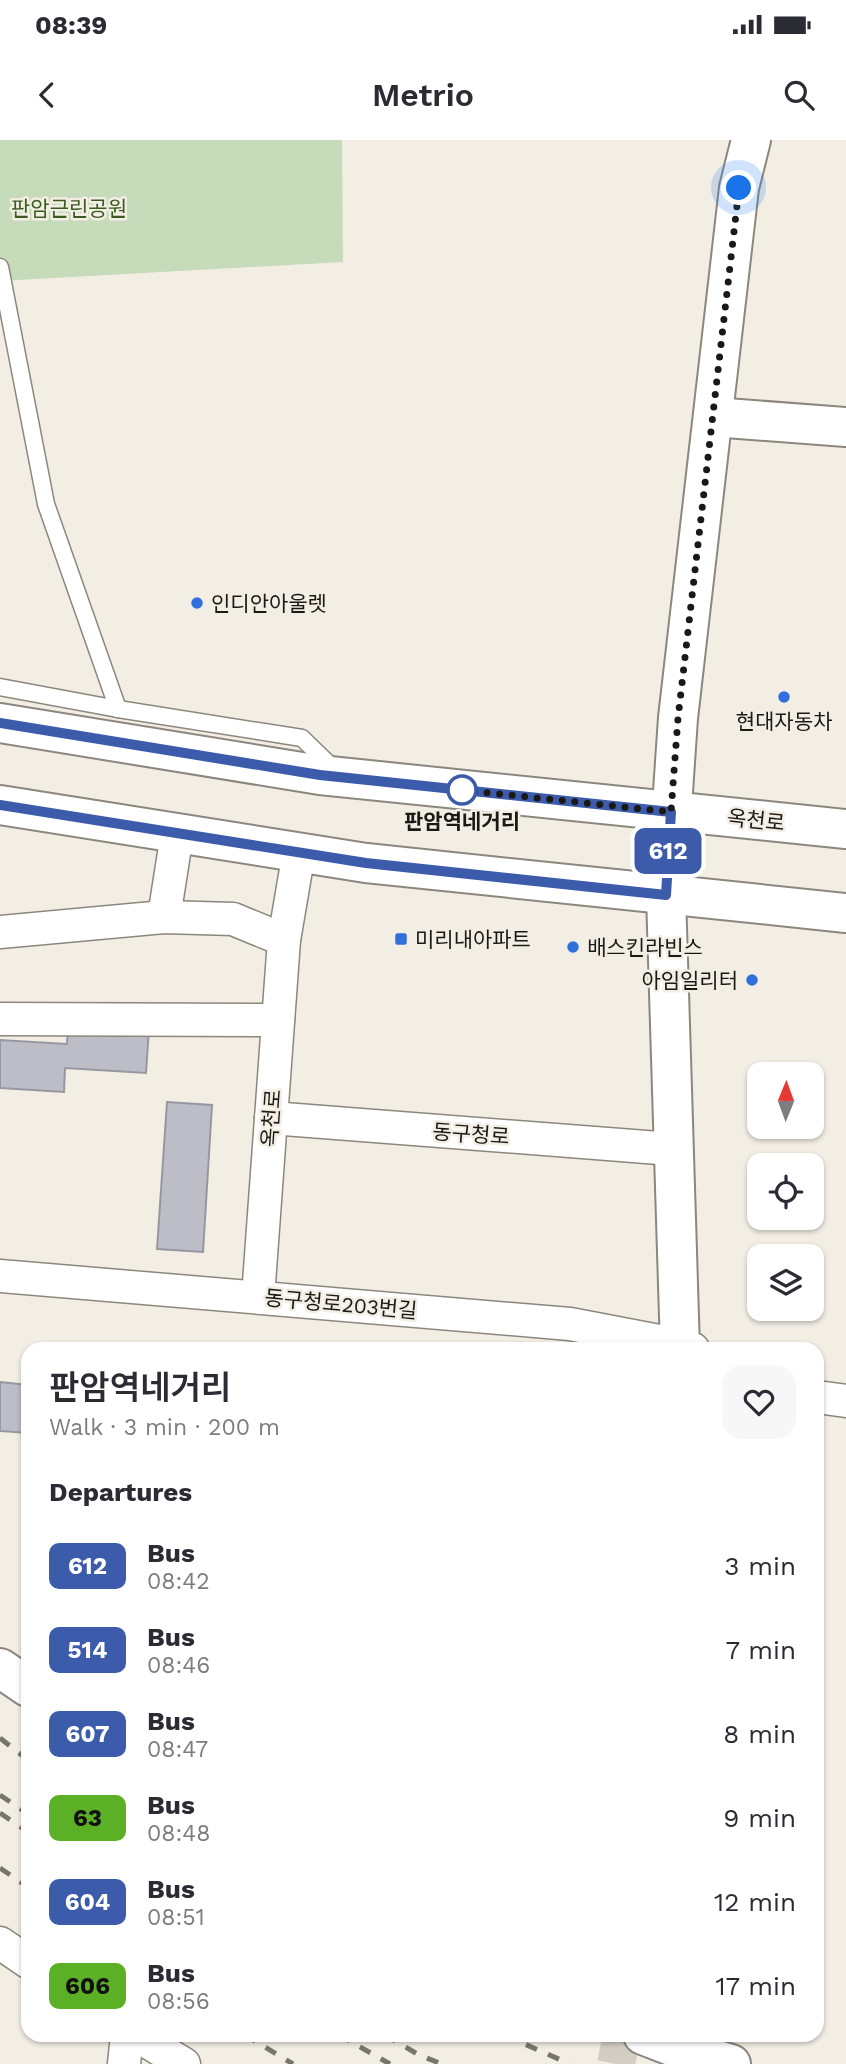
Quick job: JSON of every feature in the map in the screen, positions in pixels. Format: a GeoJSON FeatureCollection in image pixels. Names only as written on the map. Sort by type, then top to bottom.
{"type":"FeatureCollection","features":[{"type":"Feature","properties":{"kind":"main road"},"geometry":{"type":"LineString","coordinates":[[684,1342],[672,1149],[666,895],[678,718],[739,188],[751,140]]}},
{"type":"Feature","properties":{"kind":"main road"},"geometry":{"type":"LineString","coordinates":[[713,417],[846,427]]}},
{"type":"Feature","properties":{"kind":"main road","name":"옥천로"},"geometry":{"type":"LineString","coordinates":[[0,723],[343,777],[846,829]]}},
{"type":"Feature","properties":{"kind":"main road"},"geometry":{"type":"LineString","coordinates":[[0,805],[366,863],[846,913]]}},
{"type":"Feature","properties":{"kind":"main road"},"geometry":{"type":"LineString","coordinates":[[0,1668],[21,1682]]}},
{"type":"Feature","properties":{"kind":"main road"},"geometry":{"type":"LineString","coordinates":[[681,2042],[731,2064]]}},
{"type":"Feature","properties":{"kind":"street"},"geometry":{"type":"LineString","coordinates":[[164,917],[177,834]]}},
{"type":"Feature","properties":{"kind":"street","name":"옥천로"},"geometry":{"type":"LineString","coordinates":[[258,1297],[284,940],[299,852]]}},
{"type":"Feature","properties":{"kind":"street"},"geometry":{"type":"LineString","coordinates":[[0,932],[164,917],[233,919],[284,940]]}},
{"type":"Feature","properties":{"kind":"street"},"geometry":{"type":"LineString","coordinates":[[0,1018],[278,1020]]}},
{"type":"Feature","properties":{"kind":"street","name":"동구청로"},"geometry":{"type":"LineString","coordinates":[[271,1118],[672,1149]]}},
{"type":"Feature","properties":{"kind":"street","name":"동구청로203번길"},"geometry":{"type":"LineString","coordinates":[[0,1276],[570,1324],[656,1342]]}},
{"type":"Feature","properties":{"kind":"street"},"geometry":{"type":"LineString","coordinates":[[824,1397],[846,1401]]}},
{"type":"Feature","properties":{"kind":"street"},"geometry":{"type":"LineString","coordinates":[[0,1942],[21,1957]]}},
{"type":"Feature","properties":{"kind":"street"},"geometry":{"type":"LineString","coordinates":[[124,2064],[126,2042]]}},
{"type":"Feature","properties":{"kind":"street"},"geometry":{"type":"LineString","coordinates":[[148,2042],[184,2064]]}},
{"type":"Feature","properties":{"kind":"lane"},"geometry":{"type":"LineString","coordinates":[[0,267],[46,504],[118,709]]}},
{"type":"Feature","properties":{"kind":"lane"},"geometry":{"type":"LineString","coordinates":[[0,687],[302,738],[343,777]]}},
{"type":"Feature","properties":{"kind":"green space","name":"판암근린공원"},"geometry":{"type":"Polygon","coordinates":[[[0,140],[342,140],[343,262],[0,281],[0,140]]]}},
{"type":"Feature","properties":{"kind":"building"},"geometry":{"type":"Polygon","coordinates":[[[68,1023],[149,1028],[146,1073],[65,1068],[64,1092],[0,1088],[0,1040],[67,1044],[68,1023]]]}},
{"type":"Feature","properties":{"kind":"building"},"geometry":{"type":"Polygon","coordinates":[[[167,1102],[212,1105],[203,1252],[157,1249],[167,1102]]]}},
{"type":"Feature","properties":{"kind":"building"},"geometry":{"type":"Polygon","coordinates":[[[0,1382],[21,1384],[21,1432],[0,1431],[0,1382]]]}},
{"type":"Feature","properties":{"kind":"tunnel"},"geometry":{"type":"LineString","coordinates":[[616,2064],[621,2042]]}},
{"type":"Feature","properties":{"kind":"railway"},"geometry":{"type":"LineString","coordinates":[[0,1738],[21,1754]]}},
{"type":"Feature","properties":{"kind":"railway"},"geometry":{"type":"LineString","coordinates":[[0,1795],[21,1809]]}},
{"type":"Feature","properties":{"kind":"railway"},"geometry":{"type":"LineString","coordinates":[[0,1813],[21,1827]]}},
{"type":"Feature","properties":{"kind":"railway"},"geometry":{"type":"LineString","coordinates":[[0,1868],[21,1882]]}},
{"type":"Feature","properties":{"kind":"railway"},"geometry":{"type":"LineString","coordinates":[[257,2042],[293,2064]]}},
{"type":"Feature","properties":{"kind":"railway"},"geometry":{"type":"LineString","coordinates":[[351,2042],[390,2064]]}},
{"type":"Feature","properties":{"kind":"railway"},"geometry":{"type":"LineString","coordinates":[[397,2042],[442,2064]]}},
{"type":"Feature","properties":{"kind":"railway"},"geometry":{"type":"LineString","coordinates":[[520,2042],[570,2064]]}},
{"type":"Feature","properties":{"kind":"bus line","name":"612"},"geometry":{"type":"LineString","coordinates":[[0,723],[320,775],[671,812],[666,895],[366,863],[0,805]]}},
{"type":"Feature","properties":{"kind":"place","name":"인디안아울렛"},"geometry":{"type":"Point","coordinates":[197,603]}},
{"type":"Feature","properties":{"kind":"place","name":"현대자동차"},"geometry":{"type":"Point","coordinates":[784,697]}},
{"type":"Feature","properties":{"kind":"place","name":"판암역네거리"},"geometry":{"type":"Point","coordinates":[462,790]}},
{"type":"Feature","properties":{"kind":"place","name":"미리내아파트"},"geometry":{"type":"Point","coordinates":[401,939]}},
{"type":"Feature","properties":{"kind":"place","name":"배스킨라빈스"},"geometry":{"type":"Point","coordinates":[573,947]}},
{"type":"Feature","properties":{"kind":"place","name":"아임일리터"},"geometry":{"type":"Point","coordinates":[752,980]}},
{"type":"Feature","properties":{"kind":"route"},"geometry":{"type":"LineString","coordinates":[[462,790],[671,812],[678,718],[739,188]]}}]}
